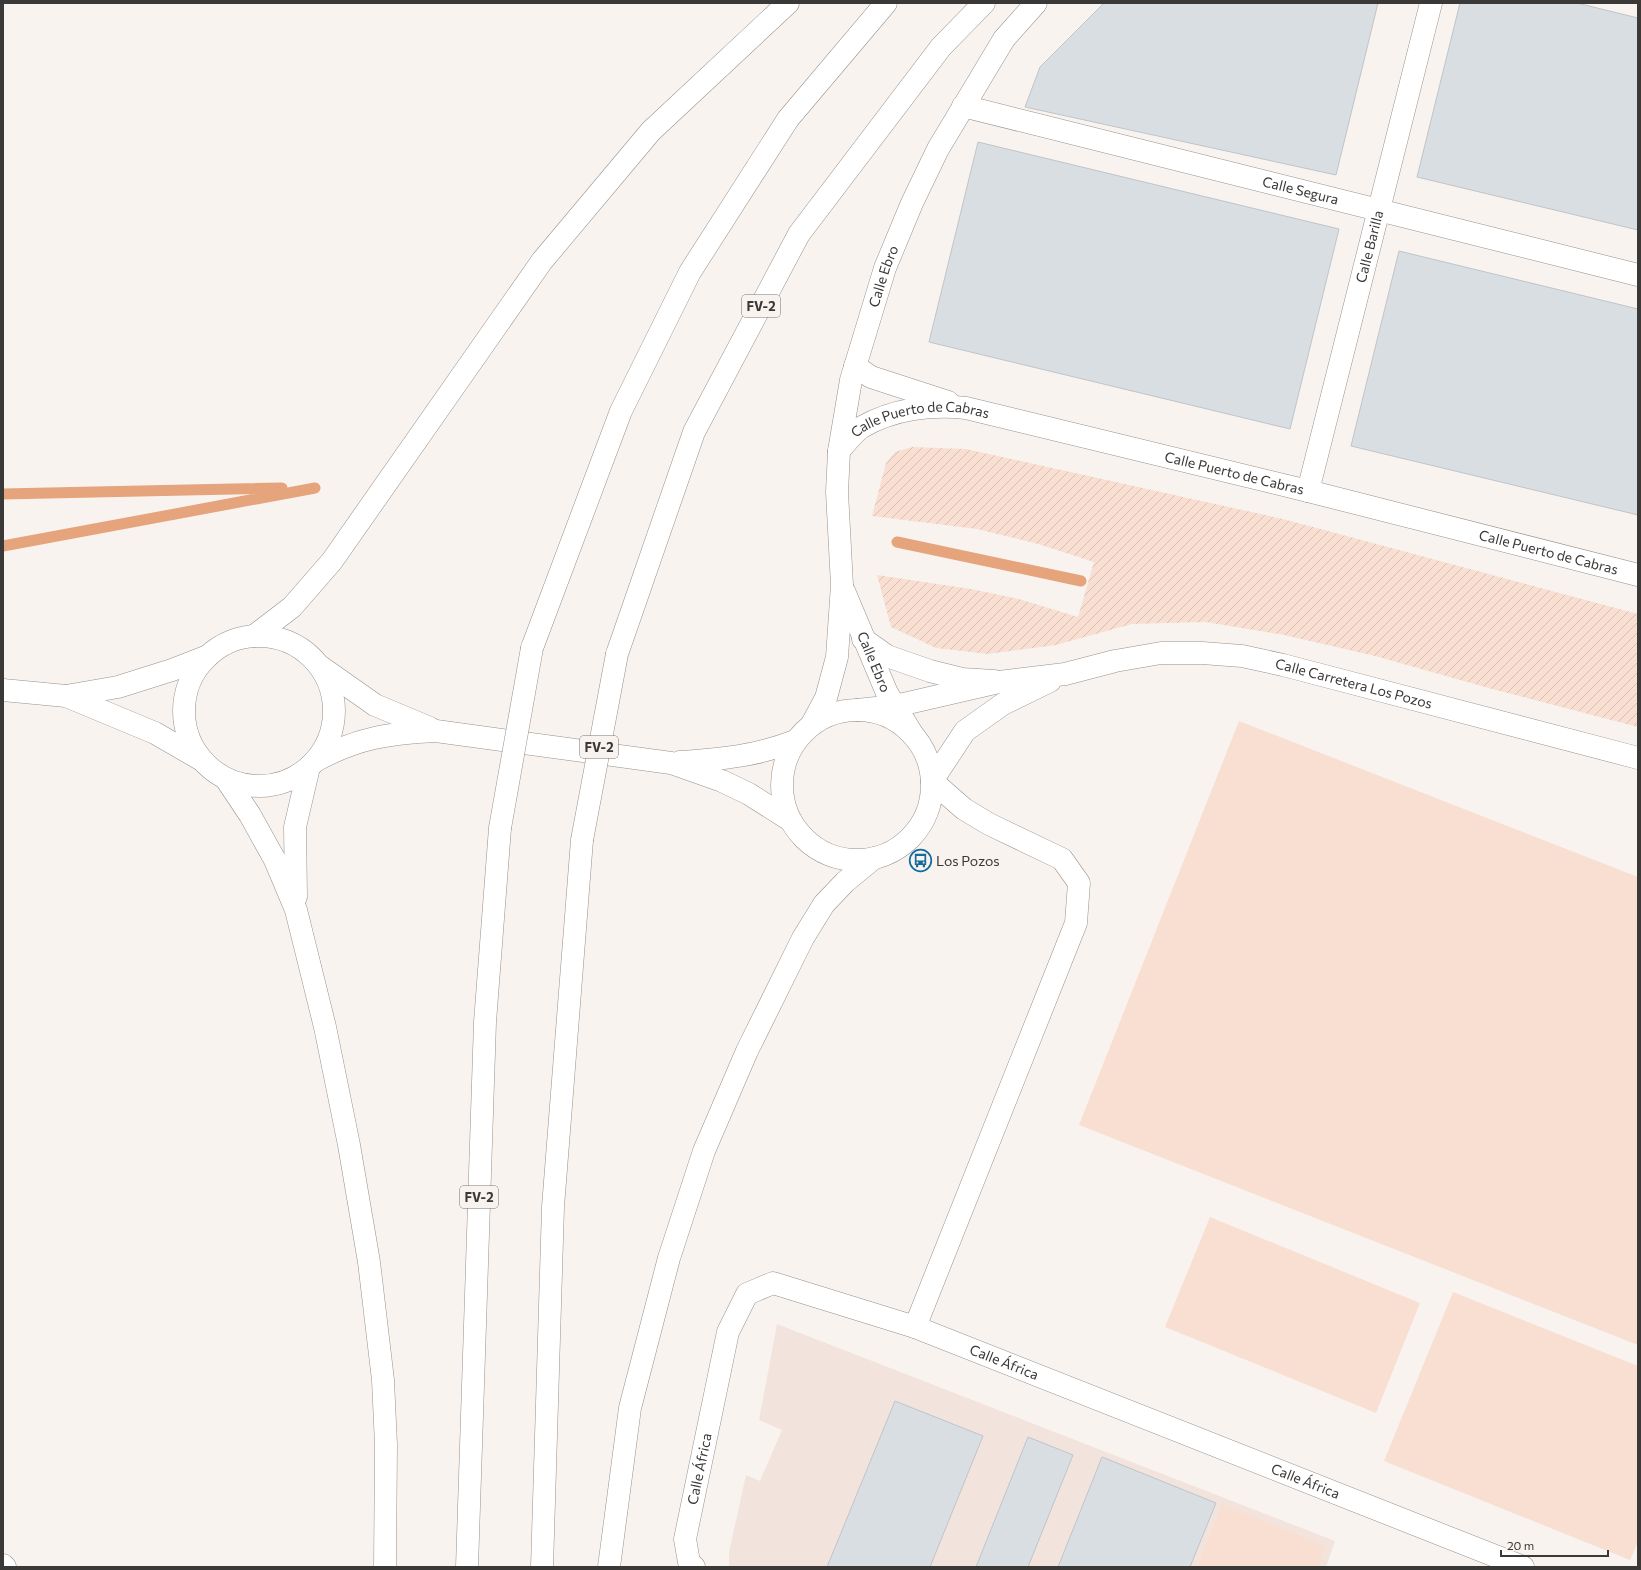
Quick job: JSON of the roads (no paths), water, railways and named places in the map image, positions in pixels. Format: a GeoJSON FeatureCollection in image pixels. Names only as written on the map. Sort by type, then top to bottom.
{"type":"FeatureCollection","features":[{"type":"Feature","properties":{"kind":"main road"},"geometry":{"type":"LineString","coordinates":[[254,636],[292,607],[332,561],[542,261],[651,131],[788,3]]}},
{"type":"Feature","properties":{"kind":"main road","name":"FV-2"},"geometry":{"type":"LineString","coordinates":[[467,1567],[485,1022],[500,828],[532,648],[621,411],[690,272],[788,119],[886,3]]}},
{"type":"Feature","properties":{"kind":"main road","name":"FV-2"},"geometry":{"type":"LineString","coordinates":[[542,1567],[553,1207],[582,840],[617,654],[694,432],[799,234],[941,47],[984,3]]}},
{"type":"Feature","properties":{"kind":"main road","name":"Calle Ebro"},"geometry":{"type":"LineString","coordinates":[[812,724],[826,698],[837,657],[842,584],[837,492],[839,452],[851,380],[885,268],[912,203],[938,149],[1004,39],[1036,3]]}},
{"type":"Feature","properties":{"kind":"main road","name":"Calle Barilla"},"geometry":{"type":"LineString","coordinates":[[1308,491],[1431,3]]}},
{"type":"Feature","properties":{"kind":"main road","name":"Calle Segura"},"geometry":{"type":"LineString","coordinates":[[963,106],[1638,275]]}},
{"type":"Feature","properties":{"kind":"main road"},"geometry":{"type":"LineString","coordinates":[[855,366],[871,377],[966,408]]}},
{"type":"Feature","properties":{"kind":"main road","name":"Calle Puerto de Cabras"},"geometry":{"type":"LineString","coordinates":[[839,452],[850,438],[862,428],[894,414],[919,408],[947,406],[966,408],[1308,491],[1638,575]]}},
{"type":"Feature","properties":{"kind":"main road","name":"Calle Ebro"},"geometry":{"type":"LineString","coordinates":[[842,584],[863,639],[887,693],[921,746],[928,762],[932,780]]}},
{"type":"Feature","properties":{"kind":"main road"},"geometry":{"type":"LineString","coordinates":[[3,690],[66,696],[118,687],[172,670],[208,656],[234,640],[254,636],[277,639],[293,644],[307,653],[319,666],[328,680],[333,698],[334,714],[331,732],[324,747],[312,764],[304,772],[289,780],[268,786],[246,785],[226,779],[207,767],[200,759],[186,732],[183,706],[188,684],[199,665],[208,656]]}},
{"type":"Feature","properties":{"kind":"main road"},"geometry":{"type":"LineString","coordinates":[[863,639],[887,656],[930,671],[962,678],[999,682]]}},
{"type":"Feature","properties":{"kind":"main road","name":"Calle Carretera Los Pozos"},"geometry":{"type":"LineString","coordinates":[[1065,674],[1115,661],[1161,653],[1202,653],[1242,656],[1283,665],[1638,758]]}},
{"type":"Feature","properties":{"kind":"main road"},"geometry":{"type":"LineString","coordinates":[[319,666],[375,705],[436,731]]}},
{"type":"Feature","properties":{"kind":"main road"},"geometry":{"type":"LineString","coordinates":[[1065,674],[1003,704],[965,731],[932,780],[930,801],[923,821],[906,842],[894,850],[874,858],[860,860],[831,856],[817,849],[799,833],[790,820],[783,801],[781,782],[786,760],[795,741],[812,724],[833,714],[895,706],[999,682],[1065,674]]}},
{"type":"Feature","properties":{"kind":"main road"},"geometry":{"type":"LineString","coordinates":[[66,696],[155,733],[200,759]]}},
{"type":"Feature","properties":{"kind":"main road"},"geometry":{"type":"LineString","coordinates":[[857,710],[882,714],[898,722],[913,735]]}},
{"type":"Feature","properties":{"kind":"main road"},"geometry":{"type":"LineString","coordinates":[[296,910],[295,827],[312,764],[335,750],[370,738],[400,733],[436,731],[671,763],[722,780],[749,794],[790,820]]}},
{"type":"Feature","properties":{"kind":"main road"},"geometry":{"type":"LineString","coordinates":[[671,763],[733,758],[771,750],[795,741]]}},
{"type":"Feature","properties":{"kind":"main road"},"geometry":{"type":"LineString","coordinates":[[226,779],[250,815],[275,860],[296,910],[324,1027],[349,1145],[369,1262],[383,1387],[386,1445],[385,1567]]}},
{"type":"Feature","properties":{"kind":"main road"},"geometry":{"type":"LineString","coordinates":[[915,1327],[1076,923],[1079,883],[1062,859],[989,824],[964,809],[932,780]]}},
{"type":"Feature","properties":{"kind":"main road"},"geometry":{"type":"LineString","coordinates":[[608,1567],[630,1408],[669,1258],[704,1151],[747,1051],[803,938],[824,904],[845,882],[874,858]]}},
{"type":"Feature","properties":{"kind":"main road","name":"Calle África"},"geometry":{"type":"LineString","coordinates":[[694,1567],[689,1562],[685,1539],[728,1332],[746,1294],[773,1282],[915,1327],[1523,1567]]}},
{"type":"Feature","properties":{"kind":"waterway"},"geometry":{"type":"LineString","coordinates":[[3,494],[282,488]]}},
{"type":"Feature","properties":{"kind":"waterway"},"geometry":{"type":"LineString","coordinates":[[3,546],[315,488]]}},
{"type":"Feature","properties":{"kind":"waterway"},"geometry":{"type":"LineString","coordinates":[[897,542],[1081,581]]}},
{"type":"Feature","properties":{"kind":"place","name":"Los Pozos"},"geometry":{"type":"Point","coordinates":[921,861]}}]}
